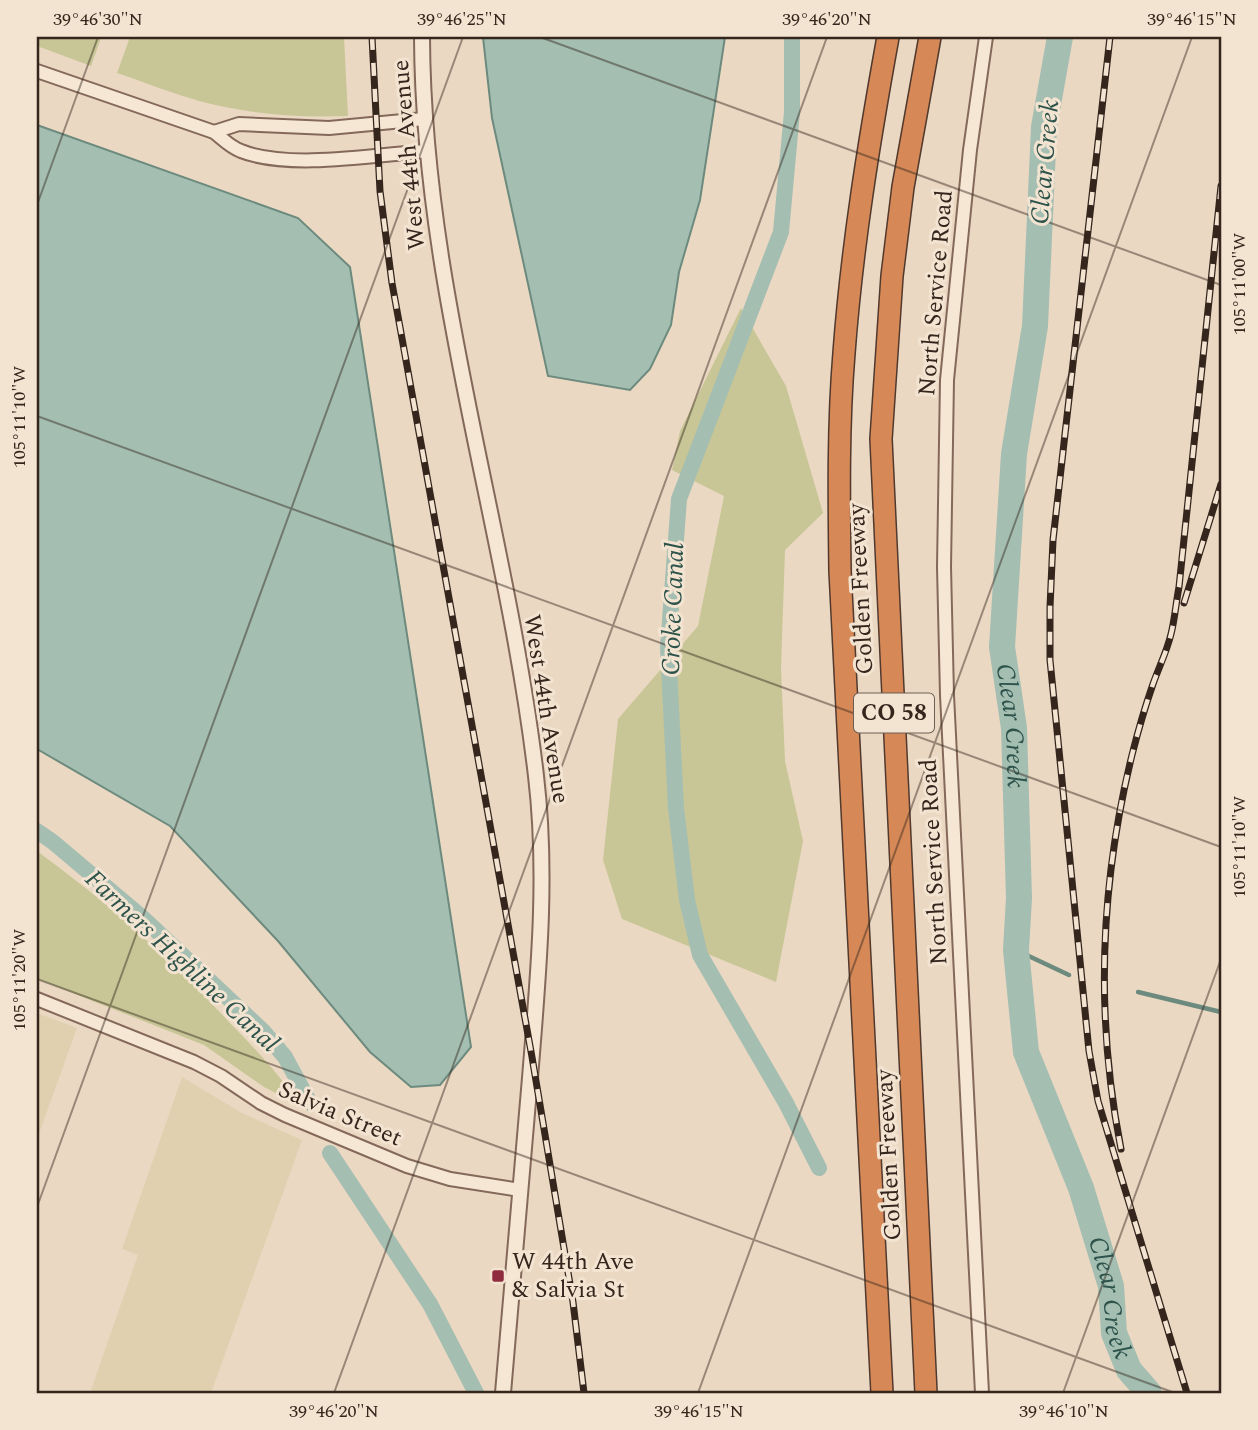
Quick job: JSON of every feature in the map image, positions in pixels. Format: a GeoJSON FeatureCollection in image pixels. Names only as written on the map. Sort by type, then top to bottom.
{"type":"FeatureCollection","features":[{"type":"Feature","properties":{"kind":"highway","name":"Golden Freeway"},"geometry":{"type":"LineString","coordinates":[[882,1393],[840,570],[839,454],[853,253],[888,37]]}},
{"type":"Feature","properties":{"kind":"highway","name":"Golden Freeway"},"geometry":{"type":"LineString","coordinates":[[926,1393],[881,439],[892,276],[903,187],[930,37]]}},
{"type":"Feature","properties":{"kind":"street","name":"West 44th Avenue"},"geometry":{"type":"LineString","coordinates":[[422,37],[427,151],[447,297],[528,721],[540,817],[542,877],[538,993],[503,1393]]}},
{"type":"Feature","properties":{"kind":"street","name":"North Service Road"},"geometry":{"type":"LineString","coordinates":[[982,1393],[948,709],[944,567],[947,380],[970,150],[986,37]]}},
{"type":"Feature","properties":{"kind":"street"},"geometry":{"type":"LineString","coordinates":[[37,71],[214,132],[237,149],[270,157],[323,159],[427,151]]}},
{"type":"Feature","properties":{"kind":"street"},"geometry":{"type":"LineString","coordinates":[[214,132],[239,124],[329,128],[424,119]]}},
{"type":"Feature","properties":{"kind":"street","name":"Salvia Street"},"geometry":{"type":"LineString","coordinates":[[37,999],[194,1062],[285,1115],[414,1168],[446,1178],[520,1190]]}},
{"type":"Feature","properties":{"kind":"shaded area"},"geometry":{"type":"Polygon","coordinates":[[[37,37],[101,38],[91,66],[37,46],[37,37]]]}},
{"type":"Feature","properties":{"kind":"shaded area"},"geometry":{"type":"Polygon","coordinates":[[[130,37],[344,37],[348,116],[291,116],[236,109],[189,98],[117,73],[130,37]]]}},
{"type":"Feature","properties":{"kind":"shaded area"},"geometry":{"type":"Polygon","coordinates":[[[483,37],[725,37],[700,200],[679,272],[671,325],[650,369],[630,390],[548,376],[492,118],[483,37]]]}},
{"type":"Feature","properties":{"kind":"shaded area"},"geometry":{"type":"Polygon","coordinates":[[[37,125],[298,218],[350,267],[471,1047],[440,1085],[411,1087],[370,1052],[278,941],[170,826],[37,749],[37,125]]]}},
{"type":"Feature","properties":{"kind":"shaded area"},"geometry":{"type":"Polygon","coordinates":[[[741,308],[786,386],[823,513],[785,550],[781,669],[785,761],[803,841],[776,982],[622,919],[603,860],[618,719],[698,626],[724,496],[672,470],[680,431],[741,308]]]}},
{"type":"Feature","properties":{"kind":"shaded area"},"geometry":{"type":"Polygon","coordinates":[[[37,851],[113,911],[185,976],[267,1062],[299,1105],[264,1087],[204,1045],[37,979],[37,851]]]}},
{"type":"Feature","properties":{"kind":"shaded area"},"geometry":{"type":"Polygon","coordinates":[[[37,1013],[77,1028],[37,1139],[37,1013]]]}},
{"type":"Feature","properties":{"kind":"shaded area"},"geometry":{"type":"Polygon","coordinates":[[[182,1077],[242,1113],[302,1140],[211,1393],[90,1393],[138,1255],[122,1249],[182,1077]]]}},
{"type":"Feature","properties":{"kind":"waterway","name":"Croke Canal"},"geometry":{"type":"LineString","coordinates":[[792,37],[792,112],[781,232],[679,499],[668,647],[676,808],[687,900],[700,955],[786,1103],[819,1168]]}},
{"type":"Feature","properties":{"kind":"waterway","name":"Clear Creek"},"geometry":{"type":"LineString","coordinates":[[1060,37],[1044,127],[1035,326],[1014,454],[1002,647],[1014,728],[1019,898],[1016,950],[1026,1052],[1081,1188],[1111,1286],[1114,1333],[1129,1370],[1149,1393]]}},
{"type":"Feature","properties":{"kind":"waterway","name":"Farmers Highline Canal"},"geometry":{"type":"LineString","coordinates":[[37,831],[143,918],[263,1031],[285,1057],[310,1103]]}},
{"type":"Feature","properties":{"kind":"waterway"},"geometry":{"type":"LineString","coordinates":[[1016,950],[1069,975]]}},
{"type":"Feature","properties":{"kind":"waterway"},"geometry":{"type":"LineString","coordinates":[[1138,992],[1221,1012]]}},
{"type":"Feature","properties":{"kind":"waterway","name":"Farmers Highline Canal"},"geometry":{"type":"LineString","coordinates":[[330,1153],[430,1304],[476,1393]]}},
{"type":"Feature","properties":{"kind":"railway"},"geometry":{"type":"LineString","coordinates":[[372,37],[380,191],[392,283],[532,1057],[573,1302],[584,1393]]}},
{"type":"Feature","properties":{"kind":"railway"},"geometry":{"type":"LineString","coordinates":[[1110,37],[1053,540],[1050,660],[1089,1051],[1098,1101],[1187,1393]]}},
{"type":"Feature","properties":{"kind":"railway"},"geometry":{"type":"LineString","coordinates":[[1121,1149],[1107,1050],[1105,1000],[1105,951],[1113,853],[1132,755],[1147,701],[1169,640],[1179,587],[1221,186]]}},
{"type":"Feature","properties":{"kind":"railway"},"geometry":{"type":"LineString","coordinates":[[1184,603],[1221,484]]}},
{"type":"Feature","properties":{"kind":"place","name":"W 44th Ave & Salvia St"},"geometry":{"type":"Point","coordinates":[498,1276]}}]}
